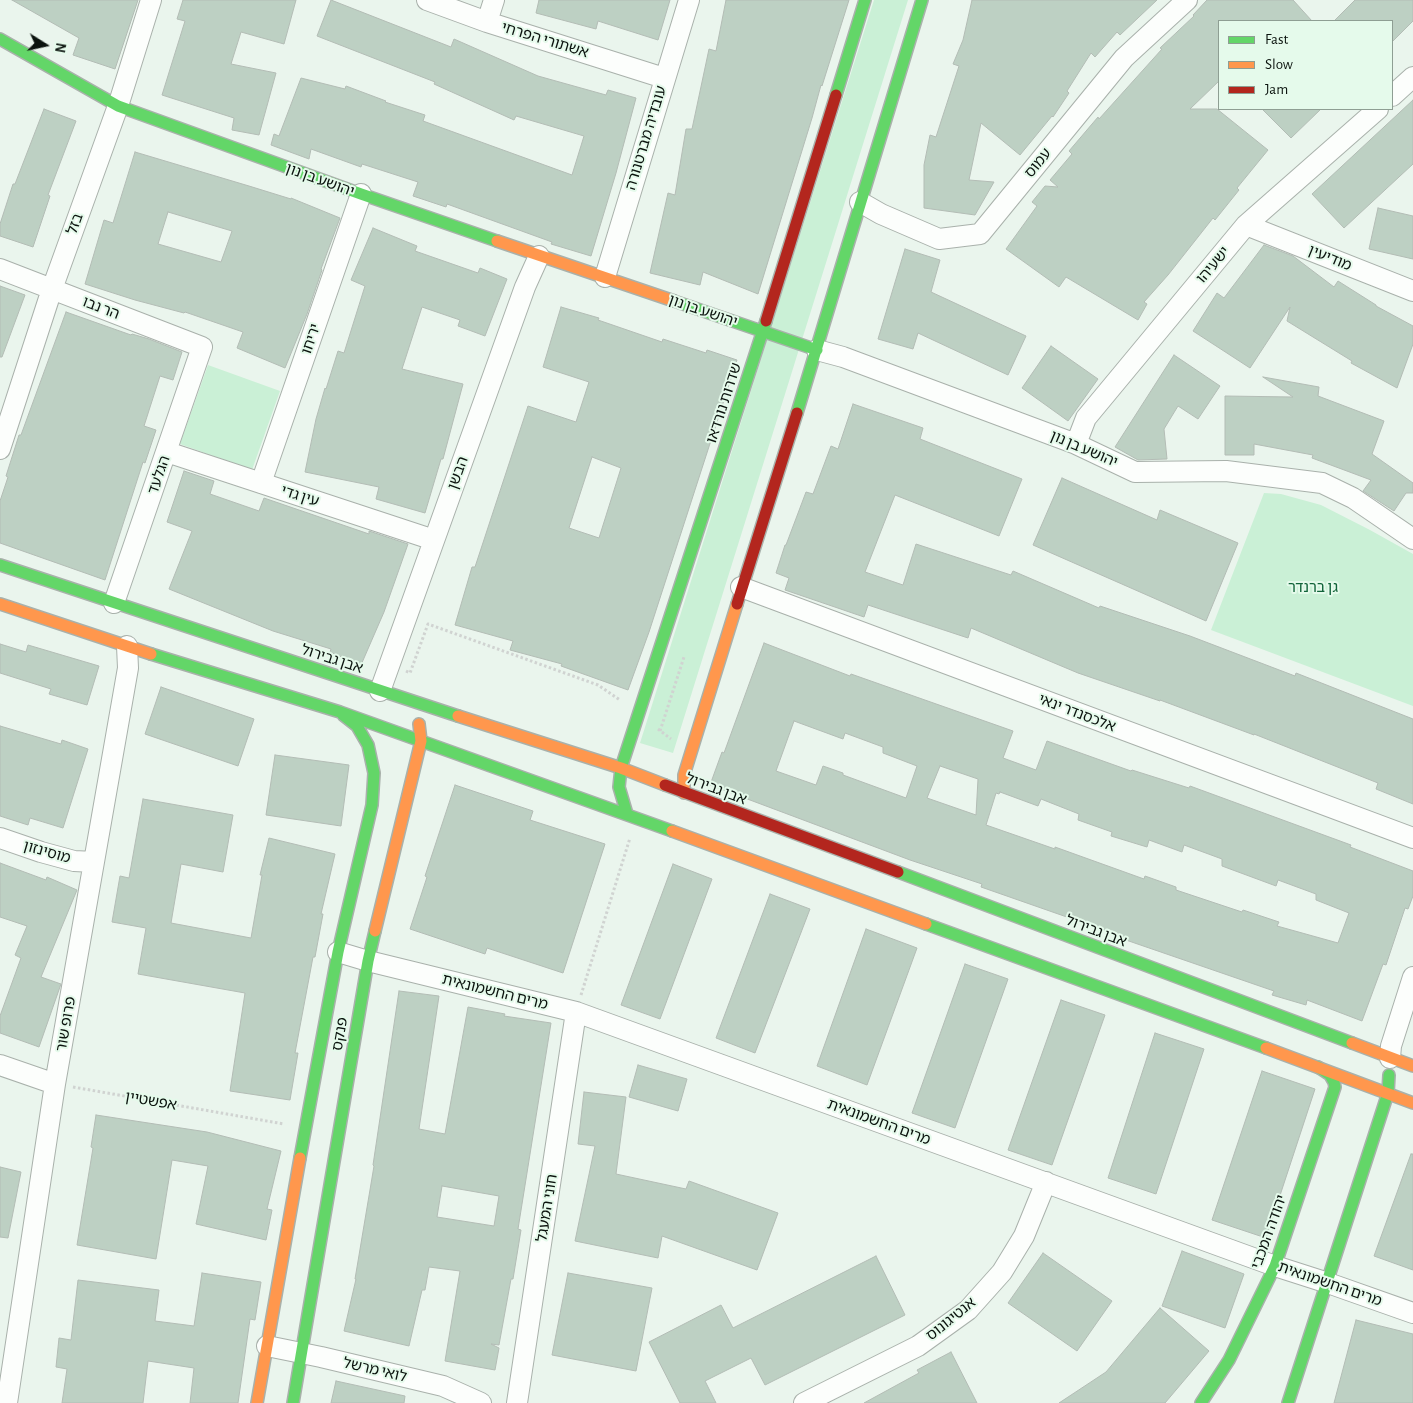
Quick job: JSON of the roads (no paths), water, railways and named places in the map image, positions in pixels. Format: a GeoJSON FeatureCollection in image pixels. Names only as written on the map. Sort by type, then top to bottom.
{"type":"FeatureCollection","features":[{"type":"Feature","properties":{"kind":"main road","name":"שדרות נורדאו"},"geometry":{"type":"LineString","coordinates":[[632,816],[619,788],[621,768],[763,331],[865,0]]}},
{"type":"Feature","properties":{"kind":"main road"},"geometry":{"type":"LineString","coordinates":[[684,793],[684,776],[690,754],[817,350],[922,0]]}},
{"type":"Feature","properties":{"kind":"main road","name":"יהושע בן נון"},"geometry":{"type":"LineString","coordinates":[[0,39],[118,106],[361,194],[817,350]]}},
{"type":"Feature","properties":{"kind":"main road","name":"אבן גבירול"},"geometry":{"type":"LineString","coordinates":[[0,566],[621,768],[1413,1066]]}},
{"type":"Feature","properties":{"kind":"main road"},"geometry":{"type":"LineString","coordinates":[[0,604],[127,646],[340,712],[632,816],[1318,1066],[1413,1103]]}},
{"type":"Feature","properties":{"kind":"main road","name":"פנקס"},"geometry":{"type":"LineString","coordinates":[[293,1403],[368,961],[421,741],[419,722],[413,714],[380,691]]}},
{"type":"Feature","properties":{"kind":"main road","name":"פנקס"},"geometry":{"type":"LineString","coordinates":[[257,1403],[305,1127],[338,952],[372,804],[374,784],[371,757],[364,735],[357,726],[340,712]]}},
{"type":"Feature","properties":{"kind":"main road"},"geometry":{"type":"LineString","coordinates":[[1288,1403],[1388,1093],[1390,1058]]}},
{"type":"Feature","properties":{"kind":"main road","name":"יהודה המכבי"},"geometry":{"type":"LineString","coordinates":[[1201,1403],[1229,1360],[1275,1266],[1335,1087],[1330,1075],[1318,1066]]}},
{"type":"Feature","properties":{"kind":"street","name":"בזל"},"geometry":{"type":"LineString","coordinates":[[0,449],[52,289],[118,106],[151,0]]}},
{"type":"Feature","properties":{"kind":"street","name":"אשתורי הפרחי"},"geometry":{"type":"LineString","coordinates":[[426,0],[487,22],[664,78]]}},
{"type":"Feature","properties":{"kind":"street"},"geometry":{"type":"LineString","coordinates":[[487,22],[494,0]]}},
{"type":"Feature","properties":{"kind":"street","name":"עובדיה מברטנורה"},"geometry":{"type":"LineString","coordinates":[[605,277],[689,0]]}},
{"type":"Feature","properties":{"kind":"street","name":"עמוס"},"geometry":{"type":"LineString","coordinates":[[860,202],[881,214],[939,240],[980,234],[1124,58],[1187,0]]}},
{"type":"Feature","properties":{"kind":"street"},"geometry":{"type":"LineString","coordinates":[[1393,95],[1413,77]]}},
{"type":"Feature","properties":{"kind":"street","name":"ישעיהו"},"geometry":{"type":"LineString","coordinates":[[1076,444],[1086,418],[1246,225],[1377,110]]}},
{"type":"Feature","properties":{"kind":"street","name":"יריחו"},"geometry":{"type":"LineString","coordinates":[[261,483],[361,194]]}},
{"type":"Feature","properties":{"kind":"street","name":"מודיעין"},"geometry":{"type":"LineString","coordinates":[[1246,225],[1413,292]]}},
{"type":"Feature","properties":{"kind":"street","name":"הבשן"},"geometry":{"type":"LineString","coordinates":[[380,691],[525,287],[539,256]]}},
{"type":"Feature","properties":{"kind":"street","name":"הר נבו"},"geometry":{"type":"LineString","coordinates":[[0,270],[202,347]]}},
{"type":"Feature","properties":{"kind":"street","name":"הגלעד"},"geometry":{"type":"LineString","coordinates":[[114,602],[202,347]]}},
{"type":"Feature","properties":{"kind":"street","name":"יהושע בן נון"},"geometry":{"type":"LineString","coordinates":[[817,350],[842,357],[1076,444],[1135,472],[1226,471],[1322,483],[1353,498],[1413,539]]}},
{"type":"Feature","properties":{"kind":"street","name":"עין גדי"},"geometry":{"type":"LineString","coordinates":[[167,452],[434,540]]}},
{"type":"Feature","properties":{"kind":"street","name":"אלכסנדר ינאי"},"geometry":{"type":"LineString","coordinates":[[741,587],[1413,838]]}},
{"type":"Feature","properties":{"kind":"street","name":"פרופ שור"},"geometry":{"type":"LineString","coordinates":[[7,1403],[55,1084],[128,668],[127,646]]}},
{"type":"Feature","properties":{"kind":"street","name":"מוסינזון"},"geometry":{"type":"LineString","coordinates":[[0,838],[74,861],[94,862]]}},
{"type":"Feature","properties":{"kind":"street","name":"מרים החשמונאית"},"geometry":{"type":"LineString","coordinates":[[338,952],[576,1012],[1275,1266],[1413,1313]]}},
{"type":"Feature","properties":{"kind":"street"},"geometry":{"type":"LineString","coordinates":[[1390,1058],[1391,1046],[1413,978]]}},
{"type":"Feature","properties":{"kind":"street","name":"חוני המעגל"},"geometry":{"type":"LineString","coordinates":[[517,1403],[576,1012]]}},
{"type":"Feature","properties":{"kind":"street"},"geometry":{"type":"LineString","coordinates":[[0,1065],[55,1084]]}},
{"type":"Feature","properties":{"kind":"street","name":"אנטיגונוס"},"geometry":{"type":"LineString","coordinates":[[804,1403],[918,1346],[968,1310],[1002,1272],[1024,1236],[1046,1182]]}},
{"type":"Feature","properties":{"kind":"street","name":"לואי מרשל"},"geometry":{"type":"LineString","coordinates":[[267,1346],[443,1386],[481,1403]]}},
{"type":"Feature","properties":{"kind":"park label","name":"גן ברנדר"},"geometry":{"type":"Point","coordinates":[1313,587]}}]}
